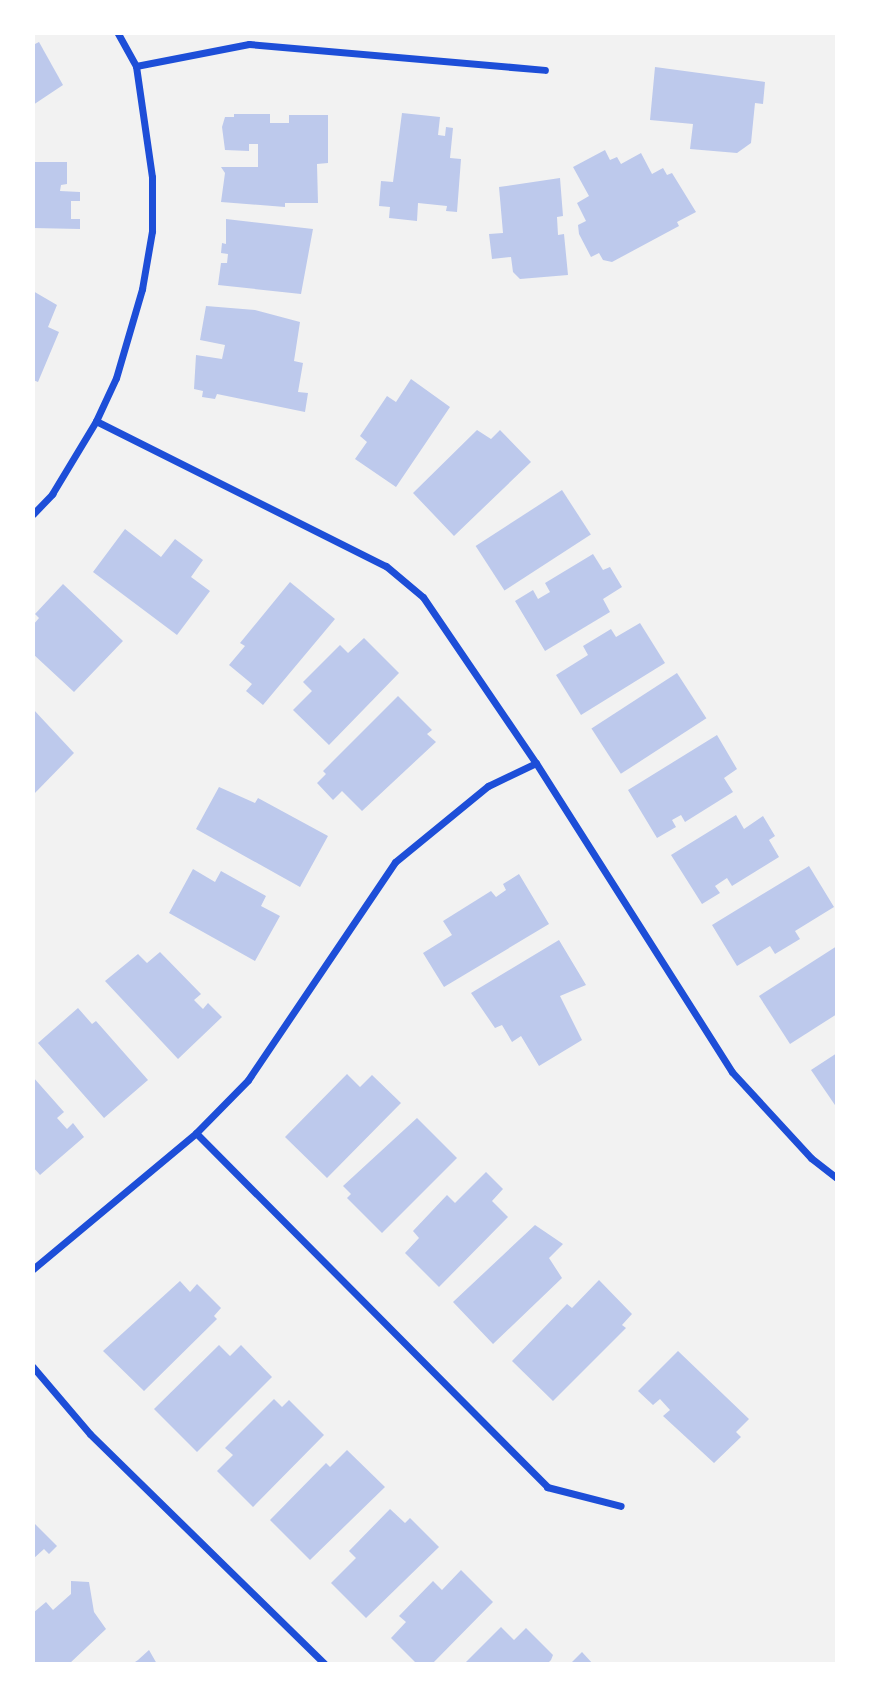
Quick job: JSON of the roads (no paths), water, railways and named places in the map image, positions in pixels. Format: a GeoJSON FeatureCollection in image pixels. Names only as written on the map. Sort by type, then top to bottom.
{"type":"FeatureCollection","features":[{"type":"Feature","properties":{"kind":"street"},"geometry":{"type":"LineString","coordinates":[[33,514],[52,494],[96,421],[138,311],[152,231],[152,177],[135,66],[118,33]]}},
{"type":"Feature","properties":{"kind":"street"},"geometry":{"type":"LineString","coordinates":[[135,66],[249,44],[545,70]]}},
{"type":"Feature","properties":{"kind":"street"},"geometry":{"type":"LineString","coordinates":[[96,421],[386,566],[423,597],[536,763],[732,1072],[811,1158],[837,1178]]}},
{"type":"Feature","properties":{"kind":"street"},"geometry":{"type":"LineString","coordinates":[[33,1269],[196,1133],[248,1080],[395,862],[488,786],[536,763]]}},
{"type":"Feature","properties":{"kind":"street"},"geometry":{"type":"LineString","coordinates":[[196,1133],[547,1487],[621,1506]]}},
{"type":"Feature","properties":{"kind":"street"},"geometry":{"type":"LineString","coordinates":[[33,1367],[90,1434],[325,1664]]}}]}
